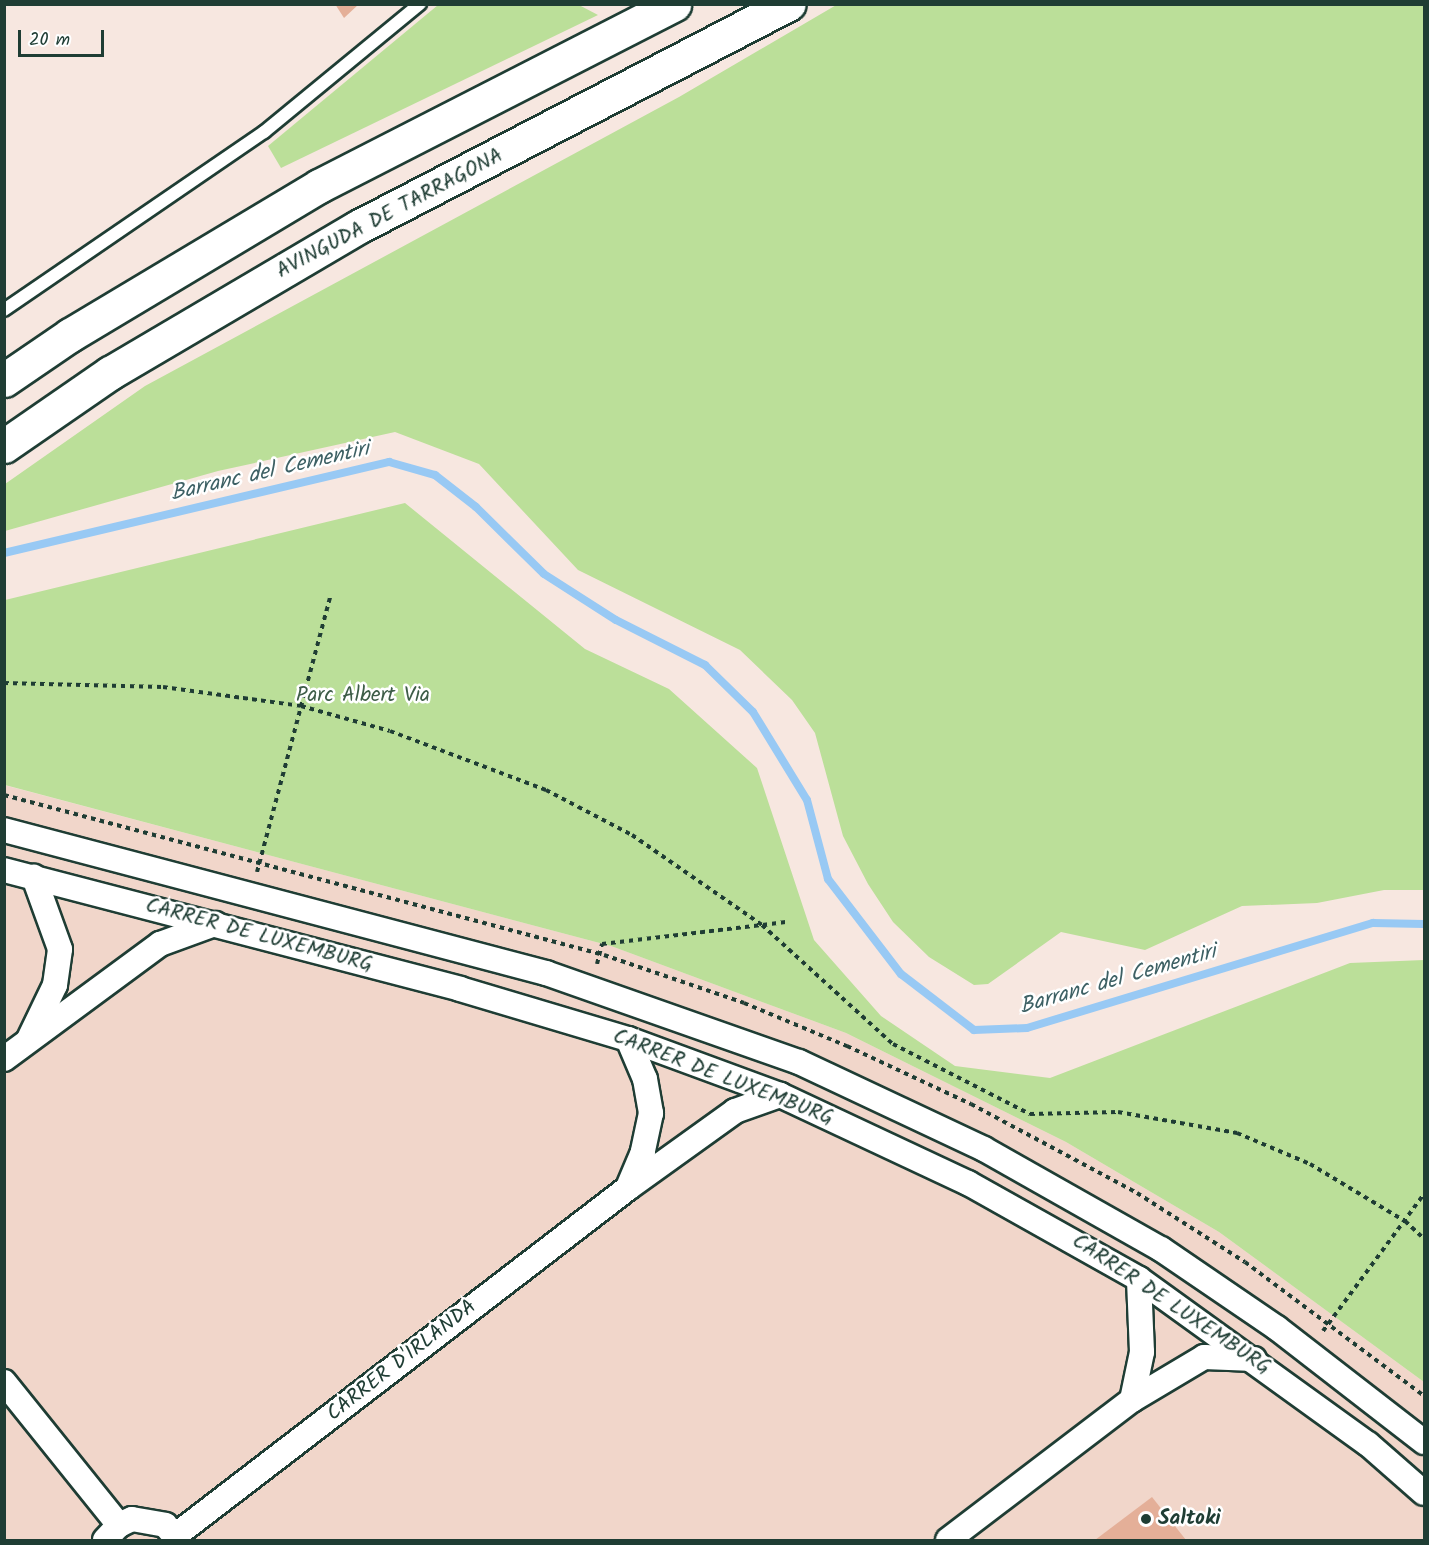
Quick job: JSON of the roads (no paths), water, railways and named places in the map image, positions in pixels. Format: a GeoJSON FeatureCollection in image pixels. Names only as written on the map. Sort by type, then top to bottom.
{"type":"FeatureCollection","features":[{"type":"Feature","properties":{"kind":"main road"},"geometry":{"type":"LineString","coordinates":[[4,380],[70,335],[319,186],[674,4]]}},
{"type":"Feature","properties":{"kind":"main road","name":"AVINGUDA DE TARRAGONA"},"geometry":{"type":"LineString","coordinates":[[4,446],[110,373],[358,226],[789,4]]}},
{"type":"Feature","properties":{"kind":"street","name":"CARRER DE LUXEMBURG"},"geometry":{"type":"LineString","coordinates":[[4,830],[251,893],[591,988],[799,1062],[984,1149],[1161,1249],[1308,1351],[1425,1442]]}},
{"type":"Feature","properties":{"kind":"street","name":"CARRER DE LUXEMBURG"},"geometry":{"type":"LineString","coordinates":[[4,870],[215,924],[628,1039],[780,1095],[968,1183],[1139,1279],[1254,1359],[1368,1444],[1425,1493]]}},
{"type":"Feature","properties":{"kind":"street"},"geometry":{"type":"LineString","coordinates":[[28,1041],[55,985],[60,949],[34,877]]}},
{"type":"Feature","properties":{"kind":"street"},"geometry":{"type":"LineString","coordinates":[[4,1059],[160,944],[215,924]]}},
{"type":"Feature","properties":{"kind":"street","name":"CARRER D'IRLANDA"},"geometry":{"type":"LineString","coordinates":[[628,1039],[645,1078],[651,1113],[643,1152],[628,1188]]}},
{"type":"Feature","properties":{"kind":"street","name":"CARRER D'IRLANDA"},"geometry":{"type":"LineString","coordinates":[[177,1538],[628,1188],[735,1111],[780,1095]]}},
{"type":"Feature","properties":{"kind":"street"},"geometry":{"type":"LineString","coordinates":[[1132,1400],[1142,1352],[1139,1279]]}},
{"type":"Feature","properties":{"kind":"street"},"geometry":{"type":"LineString","coordinates":[[948,1540],[1132,1400],[1204,1358],[1254,1359]]}},
{"type":"Feature","properties":{"kind":"street"},"geometry":{"type":"LineString","coordinates":[[4,1382],[112,1533],[132,1519],[152,1519],[177,1538]]}},
{"type":"Feature","properties":{"kind":"lane"},"geometry":{"type":"LineString","coordinates":[[4,310],[264,132],[420,4]]}},
{"type":"Feature","properties":{"kind":"waterway","name":"Barranc del Cementiri"},"geometry":{"type":"LineString","coordinates":[[4,553],[389,462],[435,475],[476,507],[544,574],[616,620],[705,665],[753,712],[807,800],[828,879],[901,974],[974,1030],[1027,1028],[1373,923],[1424,924]]}},
{"type":"Feature","properties":{"kind":"place","name":"Saltoki"},"geometry":{"type":"Point","coordinates":[1146,1519]}},
{"type":"Feature","properties":{"kind":"park label","name":"Parc Albert Via"},"geometry":{"type":"Point","coordinates":[363,696]}}]}
